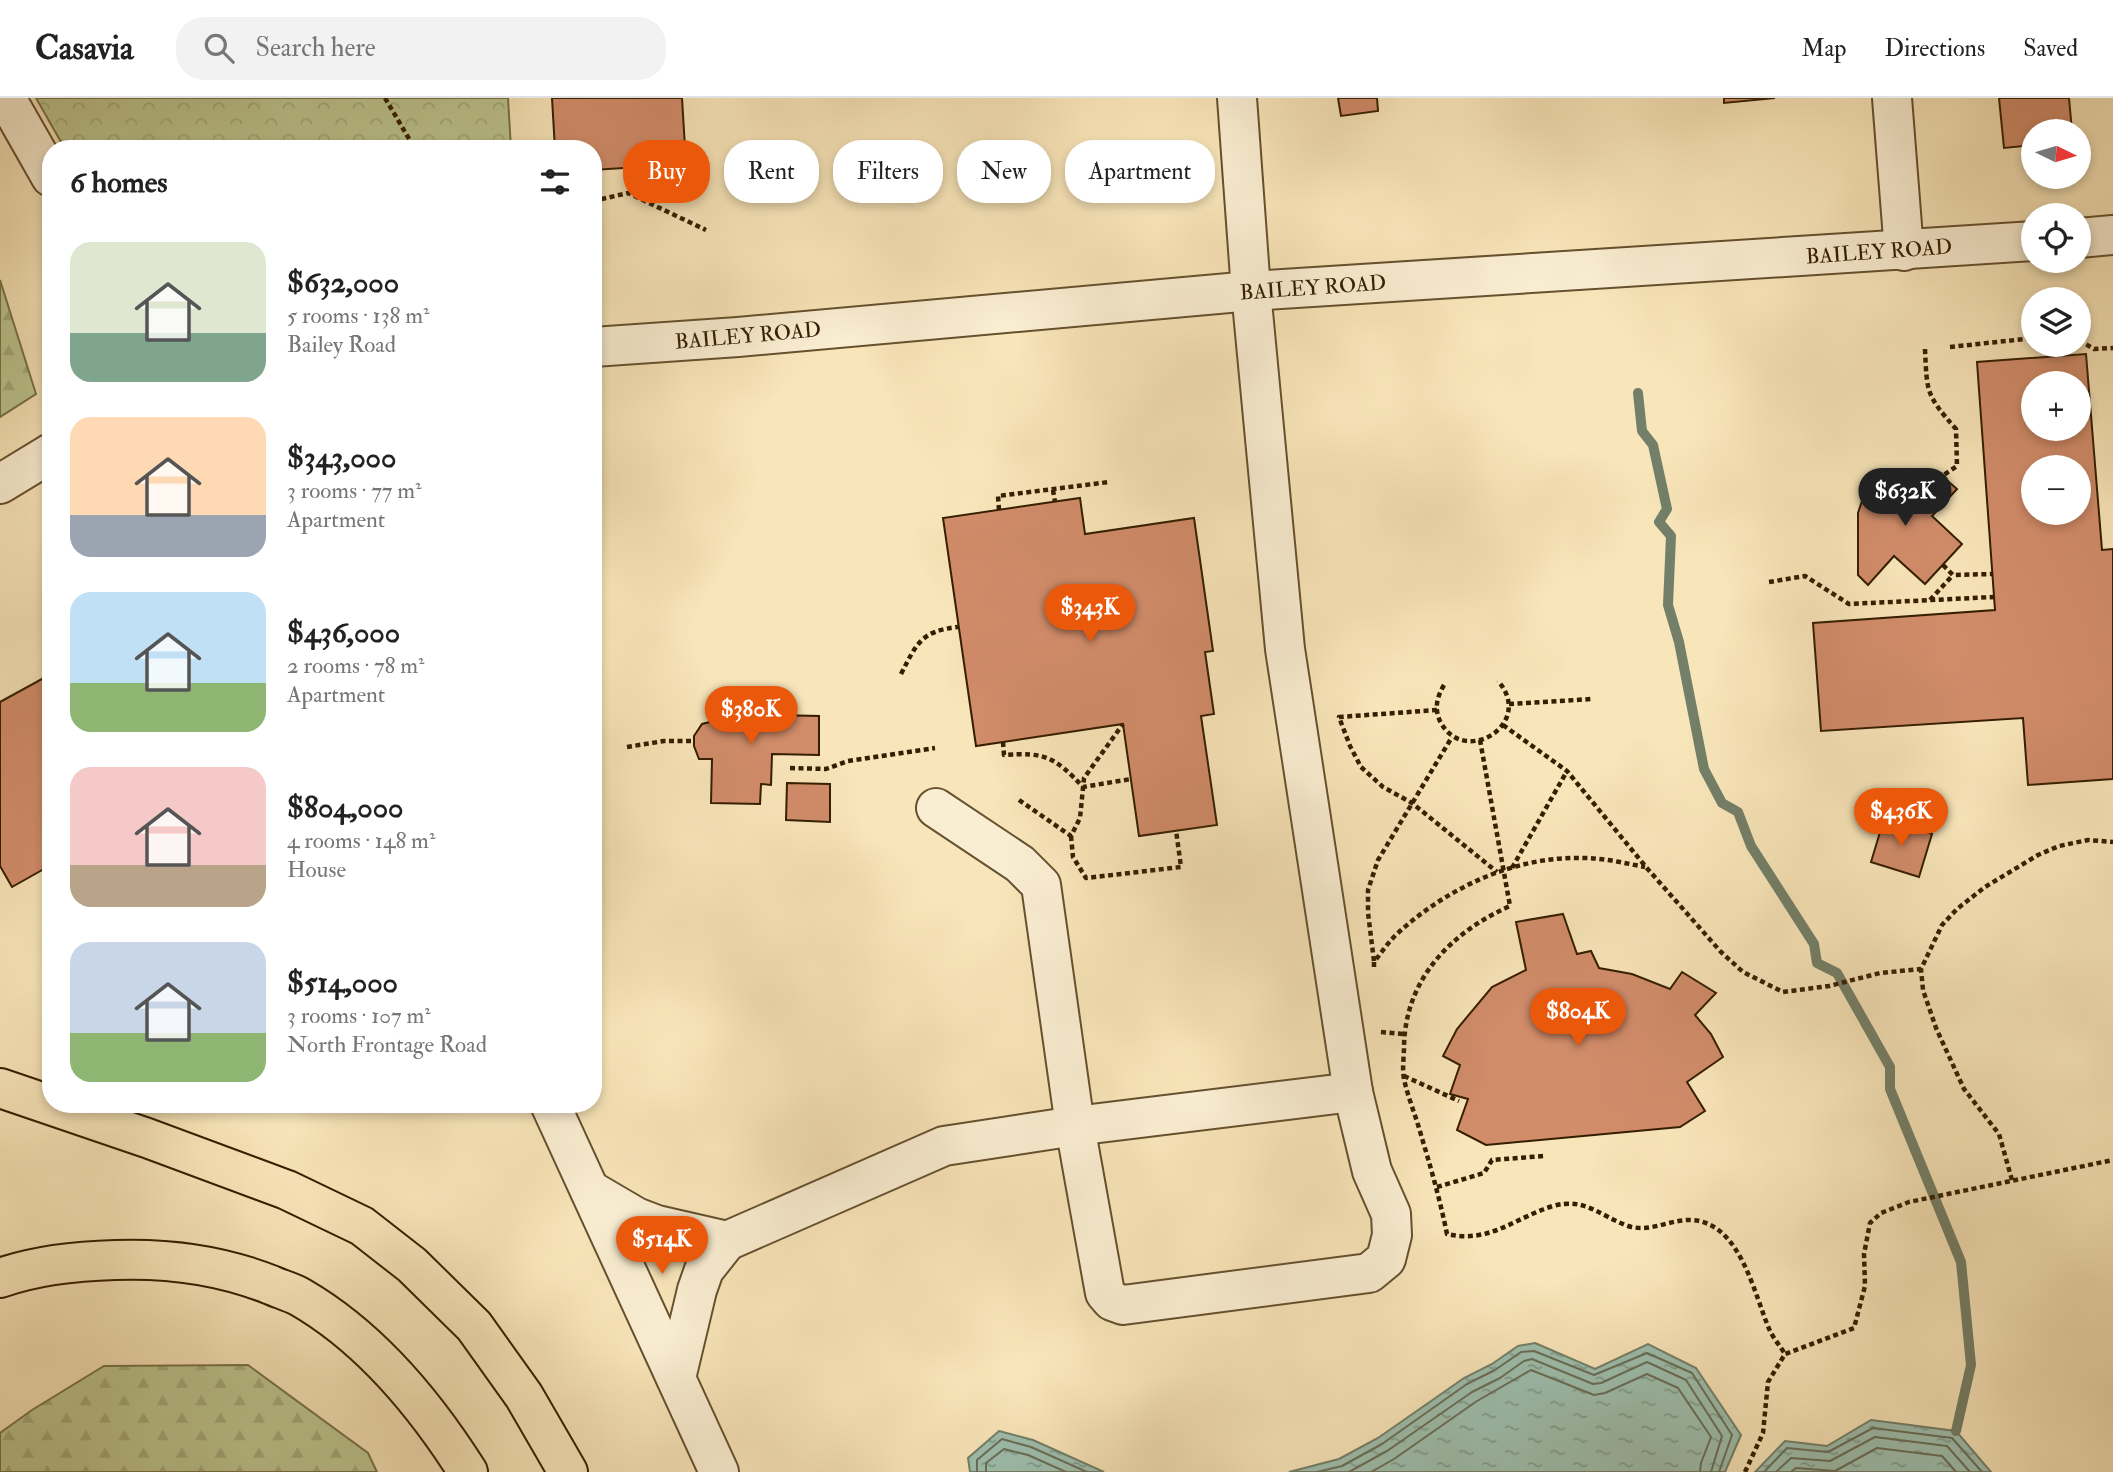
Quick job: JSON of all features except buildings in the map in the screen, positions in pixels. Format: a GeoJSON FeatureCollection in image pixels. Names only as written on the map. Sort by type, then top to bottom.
{"type":"FeatureCollection","features":[{"type":"Feature","properties":{"kind":"highway"},"geometry":{"type":"LineString","coordinates":[[0,1088],[42,1102]]}},
{"type":"Feature","properties":{"kind":"highway"},"geometry":{"type":"LineString","coordinates":[[74,1113],[287,1190],[362,1226],[412,1265],[474,1326],[524,1396],[568,1472]]}},
{"type":"Feature","properties":{"kind":"highway"},"geometry":{"type":"LineString","coordinates":[[0,1278],[16,1272],[75,1261],[132,1259],[185,1262],[239,1273],[299,1297],[344,1328],[381,1361],[416,1398],[448,1440],[467,1472]]}},
{"type":"Feature","properties":{"kind":"street"},"geometry":{"type":"LineString","coordinates":[[6,98],[42,161]]}},
{"type":"Feature","properties":{"kind":"street"},"geometry":{"type":"LineString","coordinates":[[936,808],[1020,864],[1041,885],[1075,1126],[1105,1293],[1112,1301],[1123,1305],[1369,1273],[1386,1259],[1392,1236],[1391,1214],[1372,1171],[1353,1092],[1285,649],[1251,291],[1237,98]]}},
{"type":"Feature","properties":{"kind":"street"},"geometry":{"type":"LineString","coordinates":[[1892,98],[1904,251]]}},
{"type":"Feature","properties":{"kind":"street"},"geometry":{"type":"LineString","coordinates":[[2091,237],[2113,235]]}},
{"type":"Feature","properties":{"kind":"street","name":"BAILEY ROAD"},"geometry":{"type":"LineString","coordinates":[[602,346],[738,337],[1251,291],[2021,242]]}},
{"type":"Feature","properties":{"kind":"street"},"geometry":{"type":"LineString","coordinates":[[0,484],[42,458]]}},
{"type":"Feature","properties":{"kind":"street"},"geometry":{"type":"LineString","coordinates":[[676,1378],[696,1290],[704,1270],[727,1241],[944,1146],[1075,1126],[1353,1092]]}},
{"type":"Feature","properties":{"kind":"street"},"geometry":{"type":"LineString","coordinates":[[554,1113],[719,1472]]}},
{"type":"Feature","properties":{"kind":"street"},"geometry":{"type":"LineString","coordinates":[[590,1190],[636,1217],[657,1225],[727,1241]]}},
{"type":"Feature","properties":{"kind":"path"},"geometry":{"type":"LineString","coordinates":[[385,98],[410,140]]}},
{"type":"Feature","properties":{"kind":"path"},"geometry":{"type":"LineString","coordinates":[[602,199],[628,193],[706,230]]}},
{"type":"Feature","properties":{"kind":"path"},"geometry":{"type":"LineString","coordinates":[[1950,347],[2021,339]]}},
{"type":"Feature","properties":{"kind":"path"},"geometry":{"type":"LineString","coordinates":[[2091,347],[2113,348]]}},
{"type":"Feature","properties":{"kind":"path"},"geometry":{"type":"LineString","coordinates":[[1926,349],[1927,391],[1938,409],[1956,429],[1957,466],[1942,476]]}},
{"type":"Feature","properties":{"kind":"path"},"geometry":{"type":"LineString","coordinates":[[999,510],[998,496],[1109,482]]}},
{"type":"Feature","properties":{"kind":"path"},"geometry":{"type":"LineString","coordinates":[[1054,490],[1055,502]]}},
{"type":"Feature","properties":{"kind":"path"},"geometry":{"type":"LineString","coordinates":[[1943,565],[1953,575]]}},
{"type":"Feature","properties":{"kind":"path"},"geometry":{"type":"LineString","coordinates":[[1930,600],[1953,575],[1992,574]]}},
{"type":"Feature","properties":{"kind":"path"},"geometry":{"type":"LineString","coordinates":[[1769,582],[1805,576],[1849,604],[1994,597]]}},
{"type":"Feature","properties":{"kind":"path"},"geometry":{"type":"LineString","coordinates":[[901,674],[912,652],[925,635],[940,629],[958,627]]}},
{"type":"Feature","properties":{"kind":"path"},"geometry":{"type":"LineString","coordinates":[[1444,685],[1438,697],[1437,710],[1444,727],[1452,737],[1480,740],[1494,734],[1503,725],[1509,704],[1505,691],[1497,681]]}},
{"type":"Feature","properties":{"kind":"path"},"geometry":{"type":"LineString","coordinates":[[1509,704],[1592,699]]}},
{"type":"Feature","properties":{"kind":"path"},"geometry":{"type":"LineString","coordinates":[[1437,710],[1339,717],[1361,767],[1383,787],[1412,803],[1500,871]]}},
{"type":"Feature","properties":{"kind":"path"},"geometry":{"type":"LineString","coordinates":[[1123,724],[1084,778],[1080,818],[1071,836],[1073,858],[1086,877],[1181,867],[1176,830]]}},
{"type":"Feature","properties":{"kind":"path"},"geometry":{"type":"LineString","coordinates":[[1503,725],[1567,771],[1646,867],[1721,952],[1744,972],[1783,992],[1829,986],[1880,973],[1921,969]]}},
{"type":"Feature","properties":{"kind":"path"},"geometry":{"type":"LineString","coordinates":[[1373,975],[1368,890],[1378,860],[1452,737]]}},
{"type":"Feature","properties":{"kind":"path"},"geometry":{"type":"LineString","coordinates":[[1480,740],[1500,871],[1510,906],[1483,918],[1451,942],[1424,976],[1409,1009],[1404,1034],[1404,1076],[1437,1187],[1447,1234],[1465,1238],[1509,1227],[1541,1210],[1567,1202],[1587,1206],[1630,1227],[1649,1228],[1690,1220],[1711,1225],[1733,1245],[1747,1267],[1771,1334],[1785,1354]]}},
{"type":"Feature","properties":{"kind":"path"},"geometry":{"type":"LineString","coordinates":[[627,747],[664,741],[694,741]]}},
{"type":"Feature","properties":{"kind":"path"},"geometry":{"type":"LineString","coordinates":[[1003,742],[1004,755],[1033,753],[1053,761],[1083,787]]}},
{"type":"Feature","properties":{"kind":"path"},"geometry":{"type":"LineString","coordinates":[[790,768],[826,769],[848,761],[935,748]]}},
{"type":"Feature","properties":{"kind":"path"},"geometry":{"type":"LineString","coordinates":[[1512,868],[1567,771]]}},
{"type":"Feature","properties":{"kind":"path"},"geometry":{"type":"LineString","coordinates":[[1083,787],[1131,779]]}},
{"type":"Feature","properties":{"kind":"path"},"geometry":{"type":"LineString","coordinates":[[1018,800],[1071,836]]}},
{"type":"Feature","properties":{"kind":"path"},"geometry":{"type":"LineString","coordinates":[[2012,1180],[1999,1134],[1964,1090],[1936,1028],[1923,989],[1921,969],[1942,925],[1985,887],[2028,860],[2059,846],[2088,840],[2113,842]]}},
{"type":"Feature","properties":{"kind":"path"},"geometry":{"type":"LineString","coordinates":[[1374,962],[1396,935],[1417,917],[1471,883],[1500,871],[1549,859],[1579,858],[1606,859],[1646,867]]}},
{"type":"Feature","properties":{"kind":"path"},"geometry":{"type":"LineString","coordinates":[[1379,1032],[1404,1034]]}},
{"type":"Feature","properties":{"kind":"path"},"geometry":{"type":"LineString","coordinates":[[1404,1076],[1459,1101]]}},
{"type":"Feature","properties":{"kind":"path"},"geometry":{"type":"LineString","coordinates":[[1437,1187],[1484,1173],[1492,1160],[1544,1156]]}},
{"type":"Feature","properties":{"kind":"path"},"geometry":{"type":"LineString","coordinates":[[1745,1472],[1763,1433],[1768,1382],[1785,1354],[1854,1328],[1865,1286],[1864,1254],[1870,1223],[1881,1213],[1909,1202],[2113,1160]]}},
{"type":"Feature","properties":{"kind":"green space"},"geometry":{"type":"Polygon","coordinates":[[[36,98],[508,98],[510,140],[60,140],[36,98]]]}},
{"type":"Feature","properties":{"kind":"green space"},"geometry":{"type":"Polygon","coordinates":[[[0,280],[36,394],[0,417],[0,280]]]}},
{"type":"Feature","properties":{"kind":"green space"},"geometry":{"type":"Polygon","coordinates":[[[248,1365],[368,1453],[377,1472],[0,1472],[0,1433],[104,1366],[248,1365]]]}},
{"type":"Feature","properties":{"kind":"water"},"geometry":{"type":"Polygon","coordinates":[[[1535,1343],[1595,1369],[1648,1344],[1696,1368],[1741,1435],[1725,1472],[1289,1472],[1339,1459],[1378,1438],[1464,1378],[1492,1364],[1518,1346],[1535,1343]]]}},
{"type":"Feature","properties":{"kind":"water"},"geometry":{"type":"Polygon","coordinates":[[[1871,1420],[1956,1431],[1991,1472],[1755,1472],[1785,1441],[1827,1446],[1871,1420]]]}},
{"type":"Feature","properties":{"kind":"water"},"geometry":{"type":"Polygon","coordinates":[[[999,1431],[1033,1440],[1104,1472],[970,1472],[968,1458],[999,1431]]]}},
{"type":"Feature","properties":{"kind":"waterway"},"geometry":{"type":"LineString","coordinates":[[1638,393],[1642,431],[1653,445],[1667,509],[1659,522],[1671,536],[1668,605],[1679,642],[1704,769],[1722,803],[1738,812],[1751,846],[1814,944],[1817,963],[1837,973],[1890,1067],[1890,1089],[1961,1262],[1971,1365],[1956,1431]]}}]}
